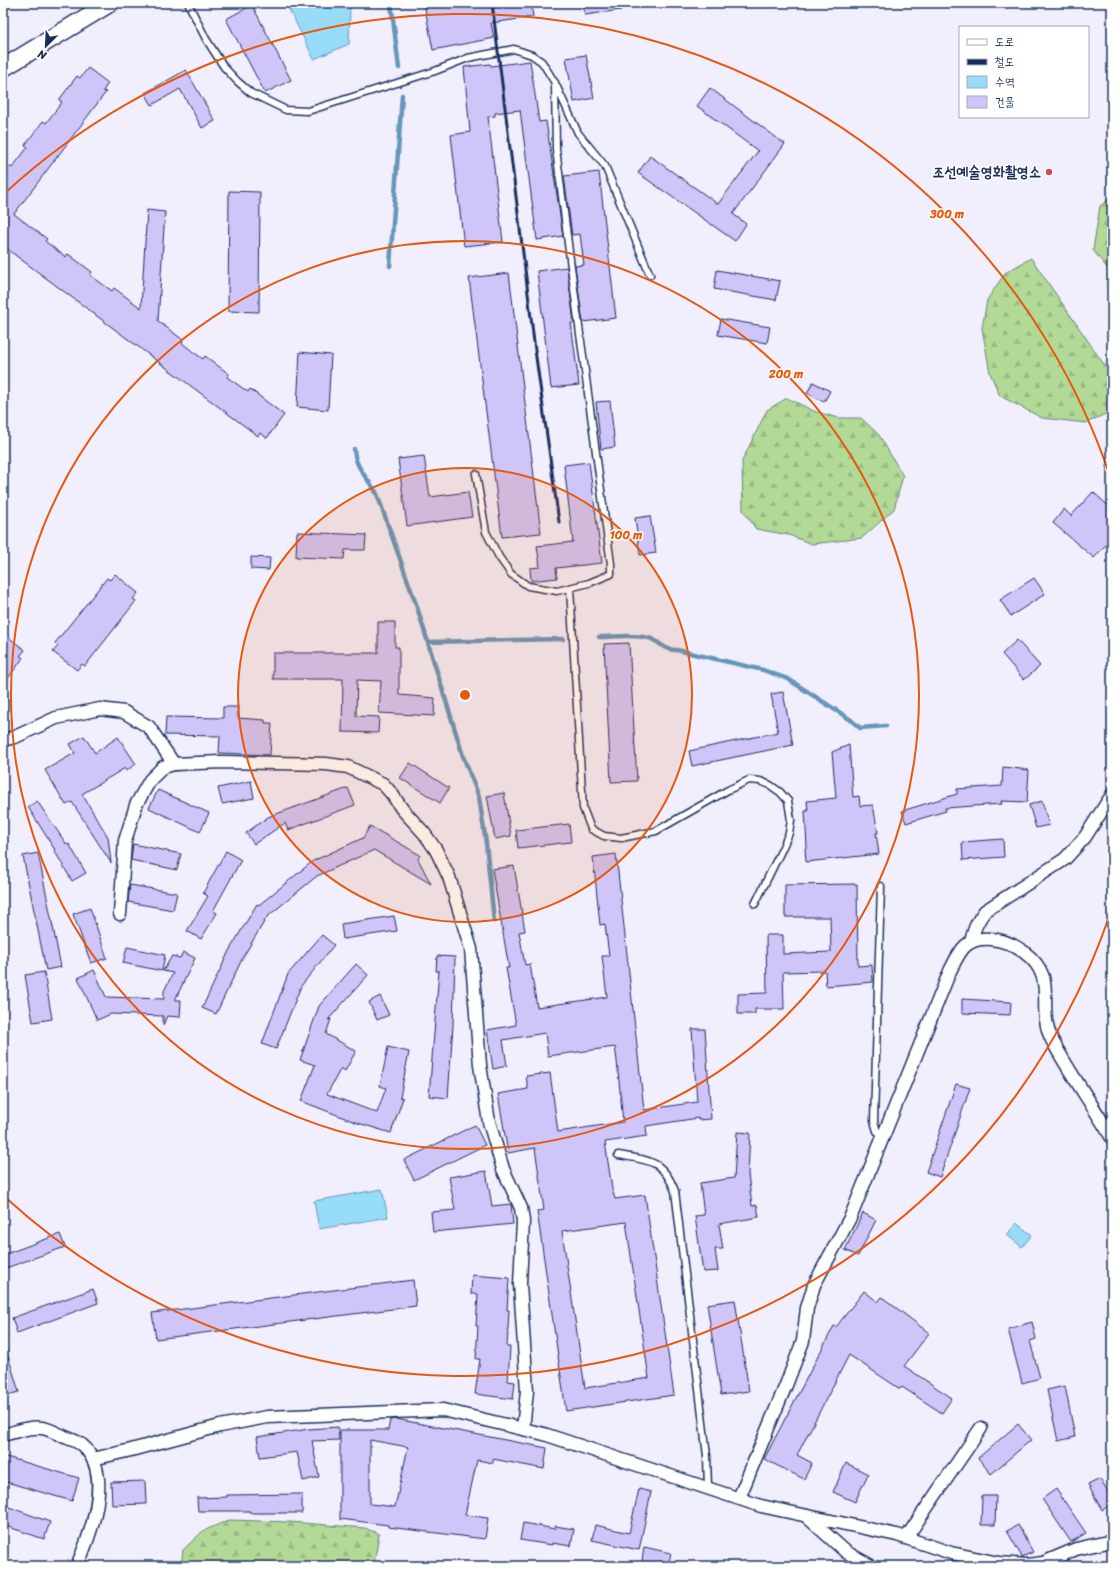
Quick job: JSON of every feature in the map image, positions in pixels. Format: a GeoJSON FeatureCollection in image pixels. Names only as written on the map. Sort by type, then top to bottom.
{"type":"FeatureCollection","features":[{"type":"Feature","properties":{"kind":"street"},"geometry":{"type":"LineString","coordinates":[[3,68],[110,3]]}},
{"type":"Feature","properties":{"kind":"street"},"geometry":{"type":"LineString","coordinates":[[3,740],[15,737],[56,718],[100,709],[124,712],[149,727],[174,764]]}},
{"type":"Feature","properties":{"kind":"street"},"geometry":{"type":"LineString","coordinates":[[120,914],[124,841],[136,805],[150,780],[163,767],[174,764],[221,762],[326,764],[348,767],[383,784],[402,809],[424,833],[436,850],[449,877],[471,950],[480,1065],[489,1122],[503,1169],[522,1208],[523,1221],[520,1284],[527,1391],[523,1429]]}},
{"type":"Feature","properties":{"kind":"street"},"geometry":{"type":"LineString","coordinates":[[971,942],[978,920],[986,911],[1065,858],[1085,837],[1112,795]]}},
{"type":"Feature","properties":{"kind":"street"},"geometry":{"type":"LineString","coordinates":[[739,1498],[803,1341],[807,1308],[814,1285],[851,1216],[950,971],[959,952],[968,942],[982,938],[1003,940],[1032,958],[1041,970],[1045,983],[1044,1013],[1051,1038],[1112,1138]]}},
{"type":"Feature","properties":{"kind":"street"},"geometry":{"type":"LineString","coordinates":[[93,1458],[131,1450],[220,1426],[267,1417],[443,1410],[544,1434],[761,1506],[906,1538],[951,1553],[999,1564],[1027,1565],[1043,1563],[1076,1548],[1112,1541]]}},
{"type":"Feature","properties":{"kind":"street"},"geometry":{"type":"LineString","coordinates":[[3,1435],[29,1428],[43,1428],[81,1444],[93,1458],[98,1482],[96,1511],[77,1566]]}},
{"type":"Feature","properties":{"kind":"street"},"geometry":{"type":"LineString","coordinates":[[906,1538],[981,1428]]}},
{"type":"Feature","properties":{"kind":"street"},"geometry":{"type":"LineString","coordinates":[[805,1515],[846,1552],[871,1566]]}},
{"type":"Feature","properties":{"kind":"lane"},"geometry":{"type":"LineString","coordinates":[[188,3],[206,39],[224,67],[250,93],[286,110],[308,111],[435,71],[468,58],[514,49],[532,55],[542,62],[555,83],[578,133],[605,166],[650,275]]}},
{"type":"Feature","properties":{"kind":"lane"},"geometry":{"type":"LineString","coordinates":[[476,474],[486,532],[499,557],[511,574],[528,586],[557,591],[589,583],[610,574],[611,564],[556,149],[555,83]]}},
{"type":"Feature","properties":{"kind":"lane"},"geometry":{"type":"LineString","coordinates":[[570,588],[583,808],[591,829],[604,836],[621,838],[656,831],[728,790],[749,780],[760,781],[770,785],[780,792],[788,801],[791,820],[789,833],[782,850],[755,904]]}},
{"type":"Feature","properties":{"kind":"lane"},"geometry":{"type":"LineString","coordinates":[[881,886],[874,1122],[877,1131],[884,1137]]}},
{"type":"Feature","properties":{"kind":"lane"},"geometry":{"type":"LineString","coordinates":[[618,1154],[651,1161],[664,1170],[675,1190],[707,1456],[708,1488]]}},
{"type":"Feature","properties":{"kind":"green space"},"geometry":{"type":"Polygon","coordinates":[[[1112,197],[1112,268],[1108,269],[1093,250],[1100,206],[1112,197]]]}},
{"type":"Feature","properties":{"kind":"green space"},"geometry":{"type":"Polygon","coordinates":[[[1031,258],[1112,376],[1112,411],[1086,423],[1042,418],[1000,396],[990,373],[982,328],[987,300],[1005,273],[1031,258]]]}},
{"type":"Feature","properties":{"kind":"green space"},"geometry":{"type":"Polygon","coordinates":[[[787,398],[816,412],[839,418],[861,418],[879,435],[903,476],[894,509],[862,538],[812,544],[789,535],[756,529],[743,510],[742,461],[767,410],[787,398]]]}},
{"type":"Feature","properties":{"kind":"green space"},"geometry":{"type":"Polygon","coordinates":[[[229,1520],[290,1522],[365,1528],[379,1534],[374,1566],[181,1566],[183,1550],[203,1531],[229,1520]]]}},
{"type":"Feature","properties":{"kind":"water"},"geometry":{"type":"Polygon","coordinates":[[[286,3],[350,3],[349,44],[314,59],[286,3]]]}},
{"type":"Feature","properties":{"kind":"water"},"geometry":{"type":"Polygon","coordinates":[[[382,1189],[388,1217],[319,1229],[314,1201],[382,1189]]]}},
{"type":"Feature","properties":{"kind":"water"},"geometry":{"type":"Polygon","coordinates":[[[1016,1223],[1032,1235],[1022,1247],[1007,1235],[1016,1223]]]}},
{"type":"Feature","properties":{"kind":"building"},"geometry":{"type":"Polygon","coordinates":[[[424,3],[531,3],[533,17],[491,23],[494,38],[433,50],[424,3]]]}},
{"type":"Feature","properties":{"kind":"building"},"geometry":{"type":"Polygon","coordinates":[[[583,3],[620,3],[621,10],[585,15],[583,3]]]}},
{"type":"Feature","properties":{"kind":"building"},"geometry":{"type":"Polygon","coordinates":[[[252,5],[291,80],[265,93],[226,19],[252,5]]]}},
{"type":"Feature","properties":{"kind":"building"},"geometry":{"type":"Polygon","coordinates":[[[586,55],[594,98],[574,102],[566,58],[586,55]]]}},
{"type":"Feature","properties":{"kind":"building"},"geometry":{"type":"Polygon","coordinates":[[[530,61],[539,122],[546,121],[563,236],[537,240],[520,110],[495,113],[495,116],[488,117],[503,242],[464,246],[451,135],[470,132],[464,67],[490,64],[491,66],[530,61]]]}},
{"type":"Feature","properties":{"kind":"building"},"geometry":{"type":"Polygon","coordinates":[[[88,68],[108,83],[103,91],[106,92],[14,214],[47,239],[45,241],[55,249],[66,257],[68,254],[92,272],[90,275],[112,291],[114,288],[141,308],[147,210],[165,212],[158,321],[183,340],[182,343],[192,351],[203,359],[205,356],[229,374],[227,377],[248,392],[250,389],[284,415],[267,438],[260,433],[258,436],[3,246],[3,173],[9,166],[12,168],[28,147],[25,145],[43,121],[46,123],[62,102],[59,100],[77,76],[80,78],[88,68]]]}},
{"type":"Feature","properties":{"kind":"building"},"geometry":{"type":"Polygon","coordinates":[[[186,70],[215,121],[202,128],[180,89],[152,105],[145,93],[186,70]]]}},
{"type":"Feature","properties":{"kind":"building"},"geometry":{"type":"Polygon","coordinates":[[[710,88],[785,144],[733,214],[746,224],[735,241],[638,173],[650,156],[718,204],[758,151],[697,106],[710,88]]]}},
{"type":"Feature","properties":{"kind":"building"},"geometry":{"type":"Polygon","coordinates":[[[599,172],[616,318],[583,322],[575,266],[584,265],[580,234],[572,235],[564,176],[599,172]]]}},
{"type":"Feature","properties":{"kind":"building"},"geometry":{"type":"Polygon","coordinates":[[[229,191],[260,192],[259,312],[228,311],[229,191]]]}},
{"type":"Feature","properties":{"kind":"building"},"geometry":{"type":"Polygon","coordinates":[[[567,267],[574,323],[571,323],[579,385],[551,388],[537,271],[567,267]]]}},
{"type":"Feature","properties":{"kind":"building"},"geometry":{"type":"Polygon","coordinates":[[[717,270],[780,281],[776,300],[714,289],[717,270]]]}},
{"type":"Feature","properties":{"kind":"building"},"geometry":{"type":"Polygon","coordinates":[[[509,273],[541,533],[502,537],[469,278],[509,273]]]}},
{"type":"Feature","properties":{"kind":"building"},"geometry":{"type":"Polygon","coordinates":[[[721,319],[770,327],[767,343],[718,335],[721,319]]]}},
{"type":"Feature","properties":{"kind":"building"},"geometry":{"type":"Polygon","coordinates":[[[300,352],[331,355],[328,410],[297,407],[300,352]]]}},
{"type":"Feature","properties":{"kind":"building"},"geometry":{"type":"Polygon","coordinates":[[[813,382],[830,391],[824,402],[807,393],[813,382]]]}},
{"type":"Feature","properties":{"kind":"building"},"geometry":{"type":"Polygon","coordinates":[[[610,401],[615,447],[601,449],[596,402],[610,401]]]}},
{"type":"Feature","properties":{"kind":"building"},"geometry":{"type":"Polygon","coordinates":[[[424,456],[430,497],[468,492],[472,517],[407,526],[398,459],[424,456]]]}},
{"type":"Feature","properties":{"kind":"building"},"geometry":{"type":"Polygon","coordinates":[[[589,462],[602,563],[556,568],[557,578],[531,581],[530,568],[540,567],[537,546],[573,542],[564,465],[589,462]]]}},
{"type":"Feature","properties":{"kind":"building"},"geometry":{"type":"Polygon","coordinates":[[[1093,492],[1112,509],[1112,538],[1094,558],[1053,523],[1064,509],[1071,516],[1093,492]]]}},
{"type":"Feature","properties":{"kind":"building"},"geometry":{"type":"Polygon","coordinates":[[[650,516],[656,553],[640,555],[635,518],[650,516]]]}},
{"type":"Feature","properties":{"kind":"building"},"geometry":{"type":"Polygon","coordinates":[[[297,532],[366,535],[365,550],[345,550],[344,559],[296,557],[297,532]]]}},
{"type":"Feature","properties":{"kind":"building"},"geometry":{"type":"Polygon","coordinates":[[[251,557],[270,558],[269,570],[251,569],[251,557]]]}},
{"type":"Feature","properties":{"kind":"building"},"geometry":{"type":"Polygon","coordinates":[[[115,574],[138,593],[133,599],[136,601],[85,666],[82,664],[77,670],[53,652],[58,646],[55,643],[107,578],[110,580],[115,574]]]}},
{"type":"Feature","properties":{"kind":"building"},"geometry":{"type":"Polygon","coordinates":[[[1034,578],[1045,594],[1011,616],[1000,600],[1034,578]]]}},
{"type":"Feature","properties":{"kind":"building"},"geometry":{"type":"Polygon","coordinates":[[[378,622],[395,622],[395,647],[399,647],[399,695],[435,698],[434,716],[379,713],[381,681],[357,680],[356,716],[379,717],[378,733],[342,732],[343,679],[273,679],[273,653],[378,653],[378,622]]]}},
{"type":"Feature","properties":{"kind":"building"},"geometry":{"type":"Polygon","coordinates":[[[3,633],[25,650],[20,656],[23,658],[3,685],[3,633]]]}},
{"type":"Feature","properties":{"kind":"building"},"geometry":{"type":"Polygon","coordinates":[[[1017,640],[1040,666],[1024,680],[1002,654],[1017,640]]]}},
{"type":"Feature","properties":{"kind":"building"},"geometry":{"type":"Polygon","coordinates":[[[629,643],[637,781],[611,782],[604,644],[629,643]]]}},
{"type":"Feature","properties":{"kind":"building"},"geometry":{"type":"Polygon","coordinates":[[[783,692],[793,745],[692,766],[689,751],[778,732],[771,694],[783,692]]]}},
{"type":"Feature","properties":{"kind":"building"},"geometry":{"type":"Polygon","coordinates":[[[223,707],[238,707],[238,718],[265,720],[265,723],[272,723],[270,755],[219,753],[220,736],[165,735],[166,717],[223,718],[223,707]]]}},
{"type":"Feature","properties":{"kind":"building"},"geometry":{"type":"Polygon","coordinates":[[[84,736],[95,753],[118,737],[136,764],[126,771],[125,768],[82,794],[108,837],[111,863],[72,802],[66,805],[45,770],[75,753],[70,744],[84,736]]]}},
{"type":"Feature","properties":{"kind":"building"},"geometry":{"type":"Polygon","coordinates":[[[849,745],[853,797],[859,796],[860,806],[873,805],[878,833],[876,833],[879,854],[806,862],[805,848],[807,848],[805,811],[808,811],[807,801],[836,798],[832,752],[849,745]]]}},
{"type":"Feature","properties":{"kind":"building"},"geometry":{"type":"Polygon","coordinates":[[[410,763],[449,788],[440,803],[400,778],[410,763]]]}},
{"type":"Feature","properties":{"kind":"building"},"geometry":{"type":"Polygon","coordinates":[[[1003,767],[1029,770],[1027,802],[1001,801],[1002,804],[945,808],[946,811],[906,823],[902,811],[957,794],[957,789],[1002,786],[1003,767]]]}},
{"type":"Feature","properties":{"kind":"building"},"geometry":{"type":"Polygon","coordinates":[[[251,781],[254,798],[222,804],[218,788],[251,781]]]}},
{"type":"Feature","properties":{"kind":"building"},"geometry":{"type":"Polygon","coordinates":[[[348,788],[355,805],[288,830],[285,823],[254,844],[246,833],[268,817],[348,788]]]}},
{"type":"Feature","properties":{"kind":"building"},"geometry":{"type":"Polygon","coordinates":[[[158,790],[209,813],[200,832],[149,808],[158,790]]]}},
{"type":"Feature","properties":{"kind":"building"},"geometry":{"type":"Polygon","coordinates":[[[504,793],[511,836],[495,839],[487,796],[504,793]]]}},
{"type":"Feature","properties":{"kind":"building"},"geometry":{"type":"Polygon","coordinates":[[[37,801],[67,845],[69,844],[86,873],[72,881],[55,850],[28,807],[37,801]]]}},
{"type":"Feature","properties":{"kind":"building"},"geometry":{"type":"Polygon","coordinates":[[[1042,801],[1049,825],[1036,828],[1029,805],[1042,801]]]}},
{"type":"Feature","properties":{"kind":"building"},"geometry":{"type":"Polygon","coordinates":[[[569,824],[571,842],[518,848],[516,830],[569,824]]]}},
{"type":"Feature","properties":{"kind":"building"},"geometry":{"type":"Polygon","coordinates":[[[370,826],[420,855],[418,859],[431,884],[374,850],[317,876],[267,917],[243,957],[216,1014],[202,1008],[229,951],[257,904],[259,905],[313,861],[363,838],[370,826]]]}},
{"type":"Feature","properties":{"kind":"building"},"geometry":{"type":"Polygon","coordinates":[[[1003,839],[1004,857],[963,860],[962,842],[1003,839]]]}},
{"type":"Feature","properties":{"kind":"building"},"geometry":{"type":"Polygon","coordinates":[[[133,844],[181,854],[177,870],[131,860],[133,844]]]}},
{"type":"Feature","properties":{"kind":"building"},"geometry":{"type":"Polygon","coordinates":[[[226,851],[241,860],[213,911],[217,913],[201,939],[187,931],[208,896],[203,893],[226,851]]]}},
{"type":"Feature","properties":{"kind":"building"},"geometry":{"type":"Polygon","coordinates":[[[38,853],[61,967],[46,970],[23,856],[38,853]]]}},
{"type":"Feature","properties":{"kind":"building"},"geometry":{"type":"Polygon","coordinates":[[[616,854],[644,1110],[697,1102],[692,1029],[705,1029],[711,1119],[698,1120],[698,1118],[646,1126],[647,1136],[605,1142],[612,1189],[615,1199],[645,1195],[674,1395],[566,1411],[537,1211],[544,1210],[535,1148],[508,1153],[498,1094],[528,1089],[526,1076],[550,1073],[558,1132],[623,1122],[617,1061],[615,1047],[548,1056],[545,1033],[503,1040],[507,1066],[493,1069],[487,1030],[516,1025],[506,968],[509,968],[492,869],[514,866],[525,931],[519,932],[525,965],[530,964],[537,1007],[607,997],[602,956],[609,956],[605,924],[600,925],[593,857],[616,854]],[[626,1222],[562,1231],[585,1388],[649,1378],[626,1222]]]}},
{"type":"Feature","properties":{"kind":"building"},"geometry":{"type":"Polygon","coordinates":[[[857,884],[858,966],[872,965],[873,982],[826,986],[825,971],[783,972],[784,1009],[755,1009],[755,1014],[738,1014],[738,994],[767,993],[766,935],[783,935],[783,954],[831,952],[830,917],[785,917],[785,885],[857,884]]]}},
{"type":"Feature","properties":{"kind":"building"},"geometry":{"type":"Polygon","coordinates":[[[130,885],[177,893],[173,910],[128,902],[130,885]]]}},
{"type":"Feature","properties":{"kind":"building"},"geometry":{"type":"Polygon","coordinates":[[[90,908],[107,958],[91,963],[73,914],[90,908]]]}},
{"type":"Feature","properties":{"kind":"building"},"geometry":{"type":"Polygon","coordinates":[[[394,916],[397,931],[343,939],[341,924],[394,916]]]}},
{"type":"Feature","properties":{"kind":"building"},"geometry":{"type":"Polygon","coordinates":[[[322,935],[334,945],[301,986],[276,1049],[262,1044],[288,974],[322,935]]]}},
{"type":"Feature","properties":{"kind":"building"},"geometry":{"type":"Polygon","coordinates":[[[127,947],[165,955],[162,971],[123,963],[127,947]]]}},
{"type":"Feature","properties":{"kind":"building"},"geometry":{"type":"Polygon","coordinates":[[[183,952],[195,958],[175,1000],[181,1000],[180,1017],[167,1016],[163,1025],[163,1016],[111,1014],[97,1020],[78,978],[94,970],[106,997],[164,999],[164,991],[173,973],[163,971],[172,956],[180,958],[183,952]]]}},
{"type":"Feature","properties":{"kind":"building"},"geometry":{"type":"Polygon","coordinates":[[[437,956],[455,957],[453,1025],[448,1098],[429,1096],[439,971],[436,971],[437,956]]]}},
{"type":"Feature","properties":{"kind":"building"},"geometry":{"type":"Polygon","coordinates":[[[356,964],[368,975],[328,1020],[331,1019],[326,1034],[356,1051],[345,1071],[341,1068],[327,1094],[377,1113],[386,1088],[380,1086],[388,1047],[409,1052],[400,1097],[403,1098],[391,1133],[358,1123],[301,1101],[315,1065],[300,1060],[319,1006],[356,964]]]}},
{"type":"Feature","properties":{"kind":"building"},"geometry":{"type":"Polygon","coordinates":[[[44,972],[52,1019],[33,1022],[25,975],[44,972]]]}},
{"type":"Feature","properties":{"kind":"building"},"geometry":{"type":"Polygon","coordinates":[[[380,996],[389,1015],[377,1020],[369,1002],[380,996]]]}},
{"type":"Feature","properties":{"kind":"building"},"geometry":{"type":"Polygon","coordinates":[[[962,999],[1011,1002],[1010,1015],[962,1013],[962,999]]]}},
{"type":"Feature","properties":{"kind":"building"},"geometry":{"type":"Polygon","coordinates":[[[956,1084],[970,1088],[940,1177],[926,1172],[956,1084]]]}},
{"type":"Feature","properties":{"kind":"building"},"geometry":{"type":"Polygon","coordinates":[[[475,1125],[485,1145],[414,1180],[404,1160],[475,1125]]]}},
{"type":"Feature","properties":{"kind":"building"},"geometry":{"type":"Polygon","coordinates":[[[737,1132],[750,1133],[748,1174],[752,1206],[757,1205],[759,1217],[719,1224],[723,1249],[715,1249],[718,1271],[703,1272],[695,1216],[704,1215],[700,1183],[734,1178],[737,1132]]]}},
{"type":"Feature","properties":{"kind":"building"},"geometry":{"type":"Polygon","coordinates":[[[486,1171],[492,1206],[511,1204],[513,1224],[433,1232],[431,1212],[455,1210],[449,1177],[486,1171]]]}},
{"type":"Feature","properties":{"kind":"building"},"geometry":{"type":"Polygon","coordinates":[[[863,1213],[876,1220],[858,1256],[845,1250],[863,1213]]]}},
{"type":"Feature","properties":{"kind":"building"},"geometry":{"type":"Polygon","coordinates":[[[60,1234],[65,1247],[3,1269],[3,1255],[60,1234]]]}},
{"type":"Feature","properties":{"kind":"building"},"geometry":{"type":"Polygon","coordinates":[[[472,1275],[509,1278],[507,1310],[509,1310],[507,1347],[510,1347],[508,1381],[515,1382],[513,1399],[475,1394],[480,1359],[476,1359],[478,1294],[471,1294],[472,1275]]]}},
{"type":"Feature","properties":{"kind":"building"},"geometry":{"type":"Polygon","coordinates":[[[413,1280],[416,1306],[156,1339],[152,1313],[413,1280]]]}},
{"type":"Feature","properties":{"kind":"building"},"geometry":{"type":"Polygon","coordinates":[[[93,1289],[98,1303],[17,1333],[12,1318],[93,1289]]]}},
{"type":"Feature","properties":{"kind":"building"},"geometry":{"type":"Polygon","coordinates":[[[864,1291],[878,1302],[882,1297],[929,1333],[904,1366],[952,1398],[942,1413],[902,1387],[900,1389],[849,1355],[797,1455],[812,1463],[804,1479],[764,1459],[834,1326],[836,1327],[864,1291]]]}},
{"type":"Feature","properties":{"kind":"building"},"geometry":{"type":"Polygon","coordinates":[[[735,1300],[749,1391],[721,1395],[707,1304],[735,1300]]]}},
{"type":"Feature","properties":{"kind":"building"},"geometry":{"type":"Polygon","coordinates":[[[1032,1322],[1036,1339],[1030,1341],[1040,1378],[1022,1383],[1008,1329],[1032,1322]]]}},
{"type":"Feature","properties":{"kind":"building"},"geometry":{"type":"Polygon","coordinates":[[[3,1349],[6,1349],[19,1392],[3,1396],[3,1349]]]}},
{"type":"Feature","properties":{"kind":"building"},"geometry":{"type":"Polygon","coordinates":[[[1065,1386],[1075,1437],[1058,1441],[1047,1390],[1065,1386]]]}},
{"type":"Feature","properties":{"kind":"building"},"geometry":{"type":"Polygon","coordinates":[[[396,1419],[547,1448],[544,1469],[493,1459],[493,1463],[477,1460],[465,1515],[488,1518],[485,1539],[388,1527],[388,1525],[340,1519],[340,1430],[388,1430],[390,1420],[396,1419]],[[370,1440],[370,1504],[395,1507],[408,1447],[370,1440]]]}},
{"type":"Feature","properties":{"kind":"building"},"geometry":{"type":"Polygon","coordinates":[[[1018,1424],[1031,1440],[991,1474],[978,1458],[1018,1424]]]}},
{"type":"Feature","properties":{"kind":"building"},"geometry":{"type":"Polygon","coordinates":[[[338,1427],[339,1440],[312,1441],[319,1477],[303,1481],[297,1452],[260,1457],[257,1437],[309,1429],[338,1427]]]}},
{"type":"Feature","properties":{"kind":"building"},"geometry":{"type":"Polygon","coordinates":[[[3,1456],[79,1478],[72,1501],[3,1481],[3,1456]]]}},
{"type":"Feature","properties":{"kind":"building"},"geometry":{"type":"Polygon","coordinates":[[[846,1463],[868,1474],[855,1502],[833,1492],[846,1463]]]}},
{"type":"Feature","properties":{"kind":"building"},"geometry":{"type":"Polygon","coordinates":[[[1100,1479],[1112,1500],[1112,1504],[1102,1510],[1088,1485],[1100,1479]]]}},
{"type":"Feature","properties":{"kind":"building"},"geometry":{"type":"Polygon","coordinates":[[[145,1481],[146,1504],[112,1505],[111,1482],[145,1481]]]}},
{"type":"Feature","properties":{"kind":"building"},"geometry":{"type":"Polygon","coordinates":[[[639,1489],[651,1492],[639,1550],[592,1540],[595,1525],[629,1533],[639,1489]]]}},
{"type":"Feature","properties":{"kind":"building"},"geometry":{"type":"Polygon","coordinates":[[[1056,1489],[1086,1533],[1071,1542],[1042,1499],[1056,1489]]]}},
{"type":"Feature","properties":{"kind":"building"},"geometry":{"type":"Polygon","coordinates":[[[302,1494],[302,1513],[198,1511],[197,1498],[227,1497],[227,1495],[302,1494]]]}},
{"type":"Feature","properties":{"kind":"building"},"geometry":{"type":"Polygon","coordinates":[[[982,1496],[996,1496],[995,1525],[981,1525],[982,1496]]]}},
{"type":"Feature","properties":{"kind":"building"},"geometry":{"type":"Polygon","coordinates":[[[3,1505],[50,1522],[44,1539],[3,1525],[3,1505]]]}},
{"type":"Feature","properties":{"kind":"building"},"geometry":{"type":"Polygon","coordinates":[[[523,1523],[555,1529],[555,1526],[574,1529],[571,1546],[552,1543],[552,1545],[520,1540],[523,1523]]]}},
{"type":"Feature","properties":{"kind":"building"},"geometry":{"type":"Polygon","coordinates":[[[1018,1525],[1033,1552],[1022,1557],[1007,1531],[1018,1525]]]}},
{"type":"Feature","properties":{"kind":"building"},"geometry":{"type":"Polygon","coordinates":[[[644,1547],[671,1553],[668,1566],[642,1562],[644,1547]]]}},
{"type":"Feature","properties":{"kind":"waterway"},"geometry":{"type":"LineString","coordinates":[[391,3],[399,68]]}},
{"type":"Feature","properties":{"kind":"waterway"},"geometry":{"type":"LineString","coordinates":[[390,266],[402,95]]}},
{"type":"Feature","properties":{"kind":"waterway"},"geometry":{"type":"LineString","coordinates":[[354,449],[359,467],[377,494],[417,607],[463,756],[479,797],[486,843],[494,921]]}},
{"type":"Feature","properties":{"kind":"waterway"},"geometry":{"type":"LineString","coordinates":[[599,637],[630,636],[649,638],[668,649],[763,670],[788,679],[851,720],[860,728],[886,726]]}},
{"type":"Feature","properties":{"kind":"waterway"},"geometry":{"type":"LineString","coordinates":[[428,642],[563,639]]}},
{"type":"Feature","properties":{"kind":"railway"},"geometry":{"type":"LineString","coordinates":[[492,3],[535,350],[559,522]]}},
{"type":"Feature","properties":{"kind":"place","name":"조선예술영화촬영소"},"geometry":{"type":"Point","coordinates":[1049,172]}}]}
